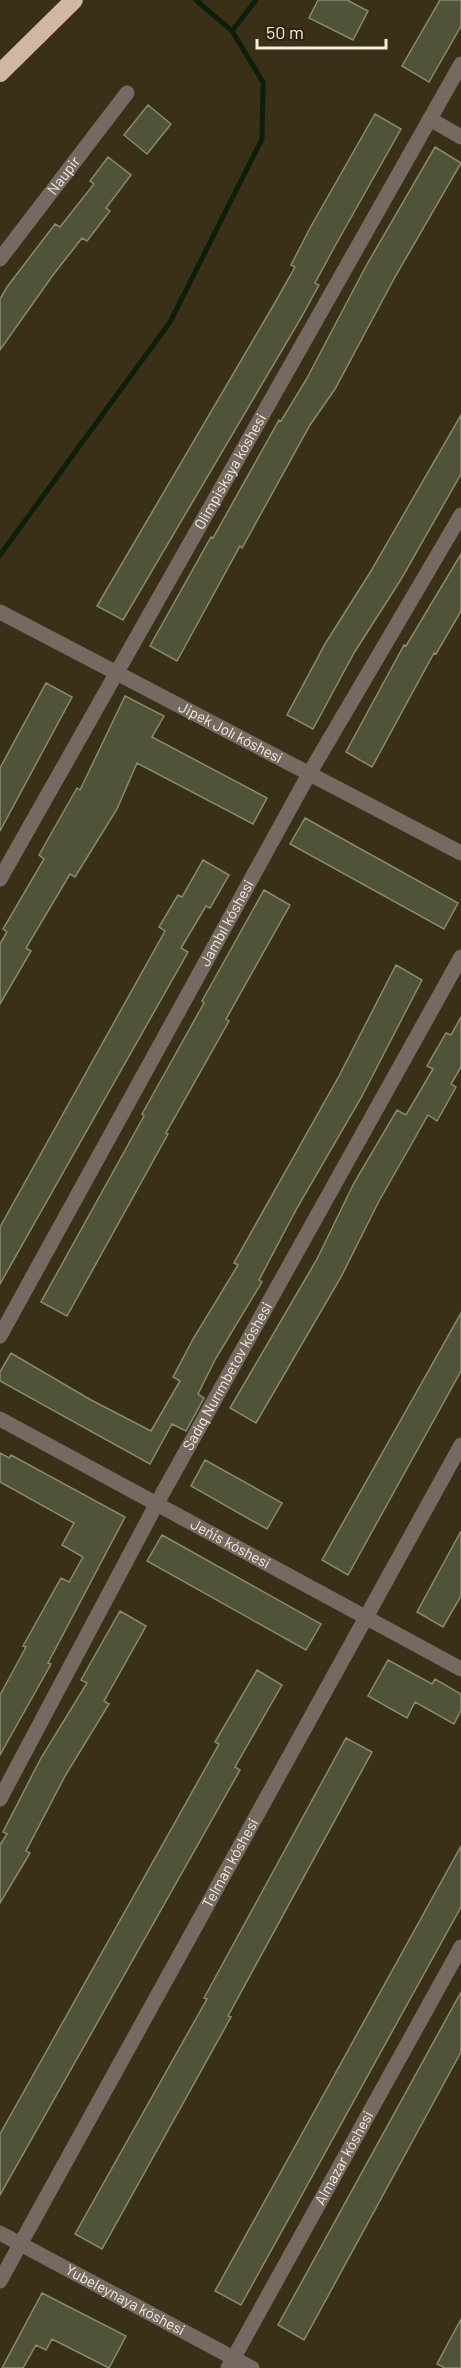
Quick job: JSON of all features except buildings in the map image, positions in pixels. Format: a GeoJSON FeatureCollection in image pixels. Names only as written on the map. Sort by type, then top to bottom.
{"type":"FeatureCollection","features":[{"type":"Feature","properties":{"kind":"highway"},"geometry":{"type":"LineString","coordinates":[[0,73],[74,0]]}},
{"type":"Feature","properties":{"kind":"street","name":"Olimpiskaya kóshesi"},"geometry":{"type":"LineString","coordinates":[[0,879],[461,64]]}},
{"type":"Feature","properties":{"kind":"street","name":"Naupir"},"geometry":{"type":"LineString","coordinates":[[0,259],[127,93]]}},
{"type":"Feature","properties":{"kind":"street"},"geometry":{"type":"LineString","coordinates":[[430,119],[461,137]]}},
{"type":"Feature","properties":{"kind":"street","name":"Jambıl kóshesi"},"geometry":{"type":"LineString","coordinates":[[0,1336],[309,774],[461,515]]}},
{"type":"Feature","properties":{"kind":"street","name":"Jipek Jolı kóshesi"},"geometry":{"type":"LineString","coordinates":[[0,612],[461,854]]}},
{"type":"Feature","properties":{"kind":"street","name":"Sadıq Nurımbetov kóshesi"},"geometry":{"type":"LineString","coordinates":[[0,1800],[156,1505],[461,957]]}},
{"type":"Feature","properties":{"kind":"street","name":"Jeńis kóshesi"},"geometry":{"type":"LineString","coordinates":[[0,1419],[156,1505],[366,1615],[461,1669]]}},
{"type":"Feature","properties":{"kind":"street","name":"Telman kóshesi"},"geometry":{"type":"LineString","coordinates":[[0,2281],[461,1445]]}},
{"type":"Feature","properties":{"kind":"street","name":"Almazar kóshesi"},"geometry":{"type":"LineString","coordinates":[[230,2363],[461,1947]]}},
{"type":"Feature","properties":{"kind":"street","name":"Yubeleynaya kóshesi"},"geometry":{"type":"LineString","coordinates":[[0,2233],[230,2363],[252,2368]]}},
{"type":"Feature","properties":{"kind":"waterway"},"geometry":{"type":"LineString","coordinates":[[0,555],[170,322],[262,139],[263,82],[232,31],[196,0]]}},
{"type":"Feature","properties":{"kind":"waterway"},"geometry":{"type":"LineString","coordinates":[[232,31],[256,0]]}}]}
